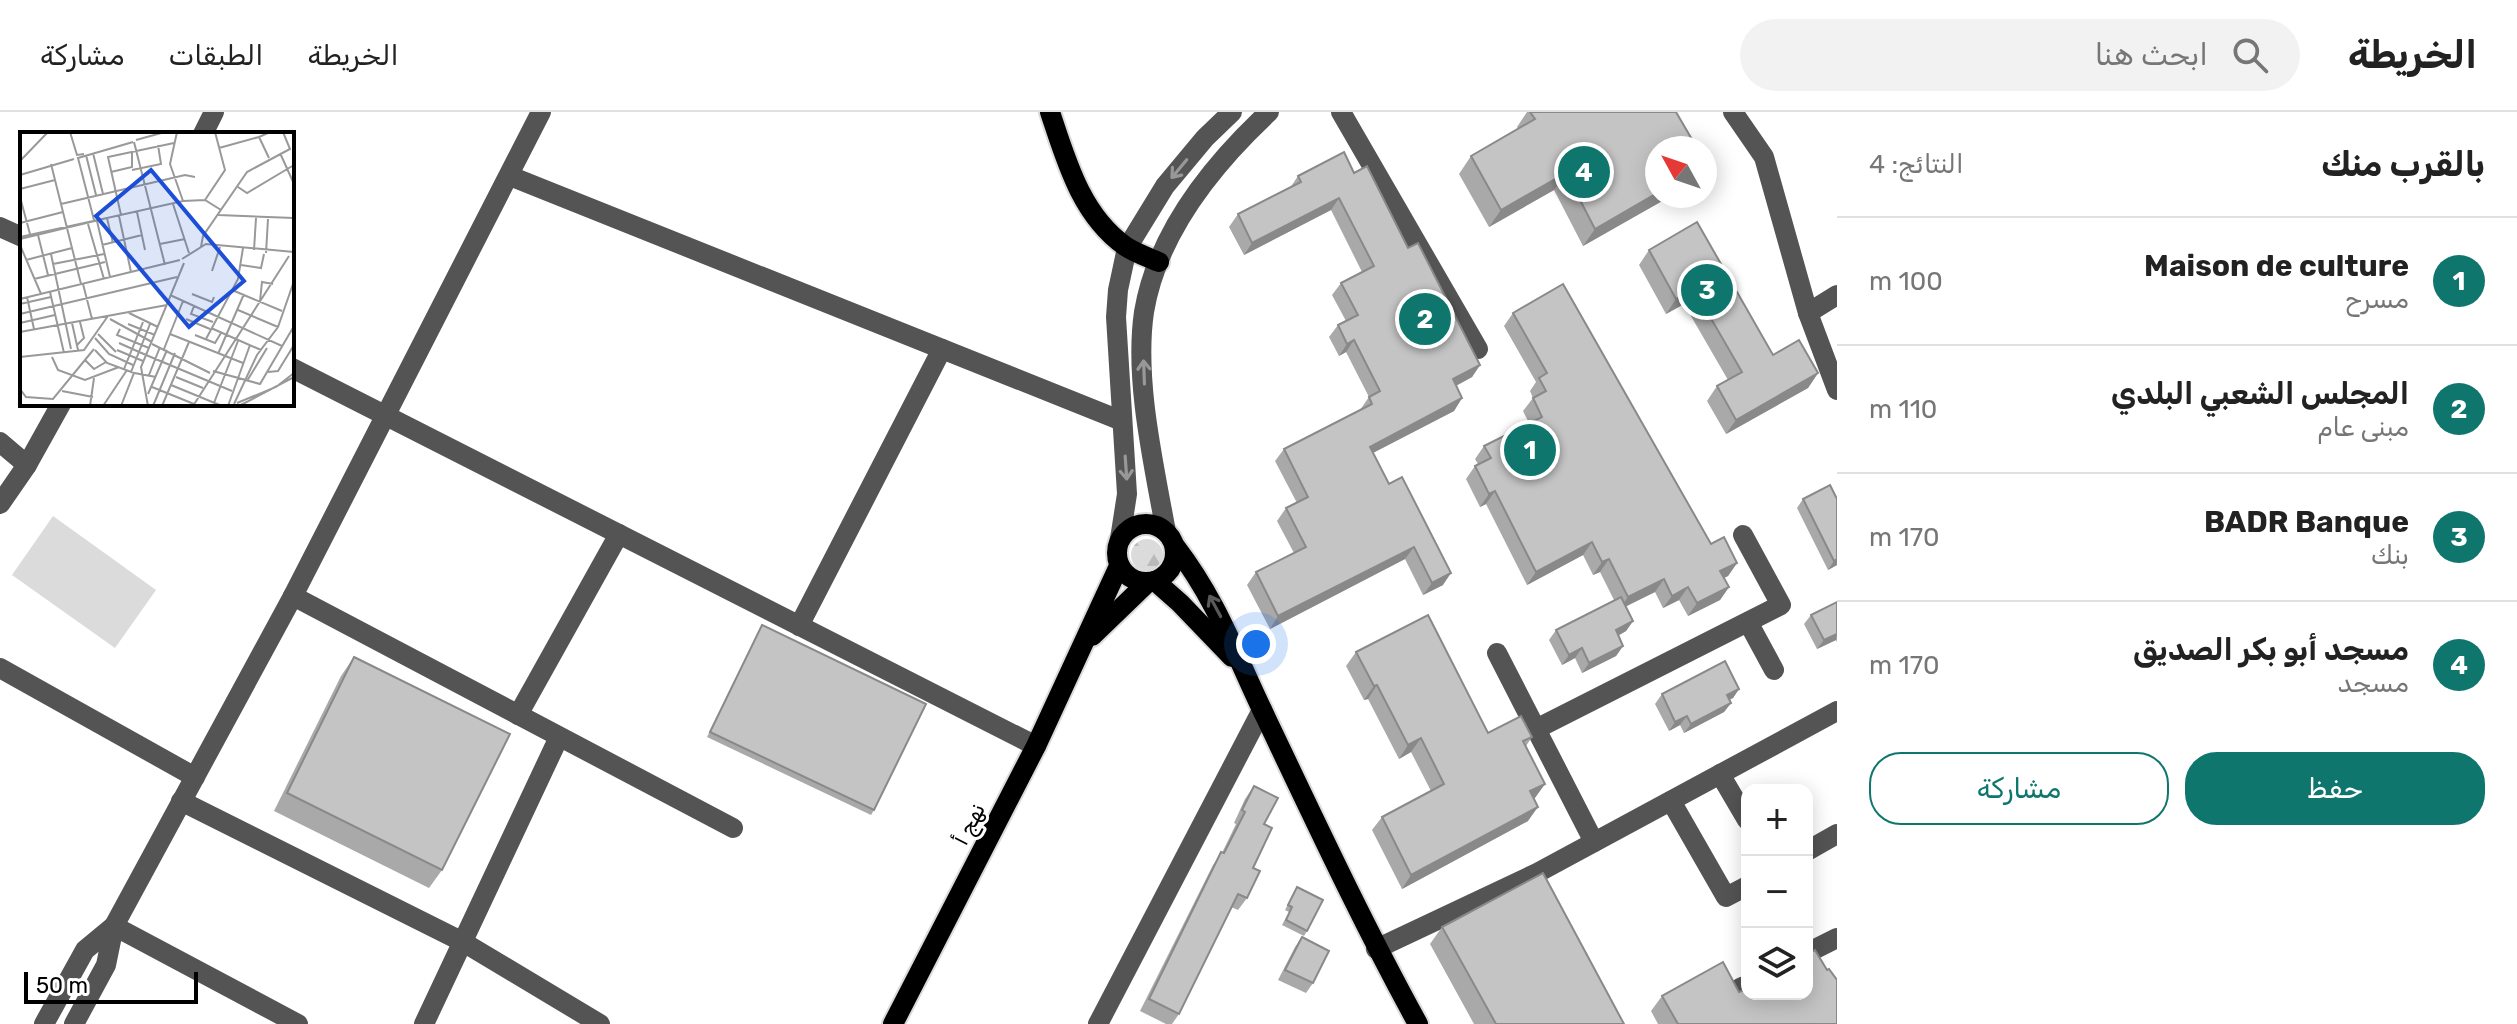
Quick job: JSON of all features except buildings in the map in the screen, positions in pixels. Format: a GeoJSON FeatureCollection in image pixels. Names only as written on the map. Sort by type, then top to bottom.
{"type":"FeatureCollection","features":[{"type":"Feature","properties":{"kind":"main road"},"geometry":{"type":"LineString","coordinates":[[1050,112],[1073,177],[1103,227],[1127,248],[1159,262]]}},
{"type":"Feature","properties":{"kind":"main road"},"geometry":{"type":"LineString","coordinates":[[1243,671],[1216,638],[1180,603],[1151,582],[1130,578],[1119,566],[1116,548],[1126,531],[1141,524],[1159,526],[1217,609],[1243,671],[1376,949],[1418,1024]]}},
{"type":"Feature","properties":{"kind":"main road"},"geometry":{"type":"LineString","coordinates":[[1151,582],[1168,572],[1172,565],[1171,539]]}},
{"type":"Feature","properties":{"kind":"main road","name":"نهج أ"},"geometry":{"type":"LineString","coordinates":[[893,1024],[1036,746],[1119,566]]}},
{"type":"Feature","properties":{"kind":"main road","name":"نهج أ"},"geometry":{"type":"LineString","coordinates":[[1084,644],[1151,582]]}},
{"type":"Feature","properties":{"kind":"main road"},"geometry":{"type":"LineString","coordinates":[[1113,616],[1145,602],[1180,603]]}},
{"type":"Feature","properties":{"kind":"street"},"geometry":{"type":"LineString","coordinates":[[204,132],[214,112]]}},
{"type":"Feature","properties":{"kind":"street"},"geometry":{"type":"LineString","coordinates":[[74,1024],[106,965],[114,926],[293,596],[541,112]]}},
{"type":"Feature","properties":{"kind":"street"},"geometry":{"type":"LineString","coordinates":[[1120,539],[1127,494],[1116,317],[1127,248],[1165,186],[1205,138],[1232,112]]}},
{"type":"Feature","properties":{"kind":"street"},"geometry":{"type":"LineString","coordinates":[[1171,539],[1147,421],[1142,339],[1149,289],[1181,216],[1212,172],[1269,112]]}},
{"type":"Feature","properties":{"kind":"street"},"geometry":{"type":"LineString","coordinates":[[1341,112],[1478,349]]}},
{"type":"Feature","properties":{"kind":"street"},"geometry":{"type":"LineString","coordinates":[[1733,112],[1764,157],[1808,313],[1837,390]]}},
{"type":"Feature","properties":{"kind":"street"},"geometry":{"type":"LineString","coordinates":[[510,176],[1122,421]]}},
{"type":"Feature","properties":{"kind":"street"},"geometry":{"type":"LineString","coordinates":[[0,227],[20,236]]}},
{"type":"Feature","properties":{"kind":"street"},"geometry":{"type":"LineString","coordinates":[[1808,313],[1837,295]]}},
{"type":"Feature","properties":{"kind":"street"},"geometry":{"type":"LineString","coordinates":[[799,626],[942,349]]}},
{"type":"Feature","properties":{"kind":"street"},"geometry":{"type":"LineString","coordinates":[[294,369],[1036,746]]}},
{"type":"Feature","properties":{"kind":"street"},"geometry":{"type":"LineString","coordinates":[[0,504],[27,465],[60,406]]}},
{"type":"Feature","properties":{"kind":"street"},"geometry":{"type":"LineString","coordinates":[[0,442],[27,465]]}},
{"type":"Feature","properties":{"kind":"street"},"geometry":{"type":"LineString","coordinates":[[518,715],[619,534]]}},
{"type":"Feature","properties":{"kind":"street"},"geometry":{"type":"LineString","coordinates":[[1536,729],[1781,605],[1743,535]]}},
{"type":"Feature","properties":{"kind":"street"},"geometry":{"type":"LineString","coordinates":[[293,596],[733,828]]}},
{"type":"Feature","properties":{"kind":"street"},"geometry":{"type":"LineString","coordinates":[[1748,622],[1774,670]]}},
{"type":"Feature","properties":{"kind":"street"},"geometry":{"type":"LineString","coordinates":[[1497,653],[1594,842]]}},
{"type":"Feature","properties":{"kind":"street"},"geometry":{"type":"LineString","coordinates":[[0,668],[195,777]]}},
{"type":"Feature","properties":{"kind":"street"},"geometry":{"type":"LineString","coordinates":[[1098,1024],[1262,710]]}},
{"type":"Feature","properties":{"kind":"street"},"geometry":{"type":"LineString","coordinates":[[1376,949],[1541,880],[1594,842],[1837,711]]}},
{"type":"Feature","properties":{"kind":"street"},"geometry":{"type":"LineString","coordinates":[[424,1024],[559,737]]}},
{"type":"Feature","properties":{"kind":"street"},"geometry":{"type":"LineString","coordinates":[[1720,774],[1741,810]]}},
{"type":"Feature","properties":{"kind":"street"},"geometry":{"type":"LineString","coordinates":[[181,801],[463,942],[587,1021]]}},
{"type":"Feature","properties":{"kind":"street"},"geometry":{"type":"LineString","coordinates":[[1671,801],[1726,897],[1741,889]]}},
{"type":"Feature","properties":{"kind":"street"},"geometry":{"type":"LineString","coordinates":[[1813,848],[1837,834]]}},
{"type":"Feature","properties":{"kind":"street"},"geometry":{"type":"LineString","coordinates":[[44,1024],[85,950],[114,926]]}},
{"type":"Feature","properties":{"kind":"street"},"geometry":{"type":"LineString","coordinates":[[114,926],[298,1024]]}},
{"type":"Feature","properties":{"kind":"street"},"geometry":{"type":"LineString","coordinates":[[1814,955],[1837,938]]}},
{"type":"Feature","properties":{"kind":"green space"},"geometry":{"type":"Polygon","coordinates":[[[53,516],[156,590],[115,648],[12,575],[53,516]]]}},
{"type":"Feature","properties":{"kind":"green space"},"geometry":{"type":"Polygon","coordinates":[[[1147,539],[1159,543],[1163,555],[1159,567],[1147,571],[1135,567],[1131,555],[1135,543],[1147,539]]]}},
{"type":"Feature","properties":{"kind":"place","name":"مسجد أبو بكر الصديق"},"geometry":{"type":"Point","coordinates":[1584,172]}},
{"type":"Feature","properties":{"kind":"place","name":"BADR Banque"},"geometry":{"type":"Point","coordinates":[1707,290]}},
{"type":"Feature","properties":{"kind":"place","name":"المجلس الشعبي البلدي"},"geometry":{"type":"Point","coordinates":[1425,319]}},
{"type":"Feature","properties":{"kind":"place","name":"Maison de culture"},"geometry":{"type":"Point","coordinates":[1530,450]}}]}
